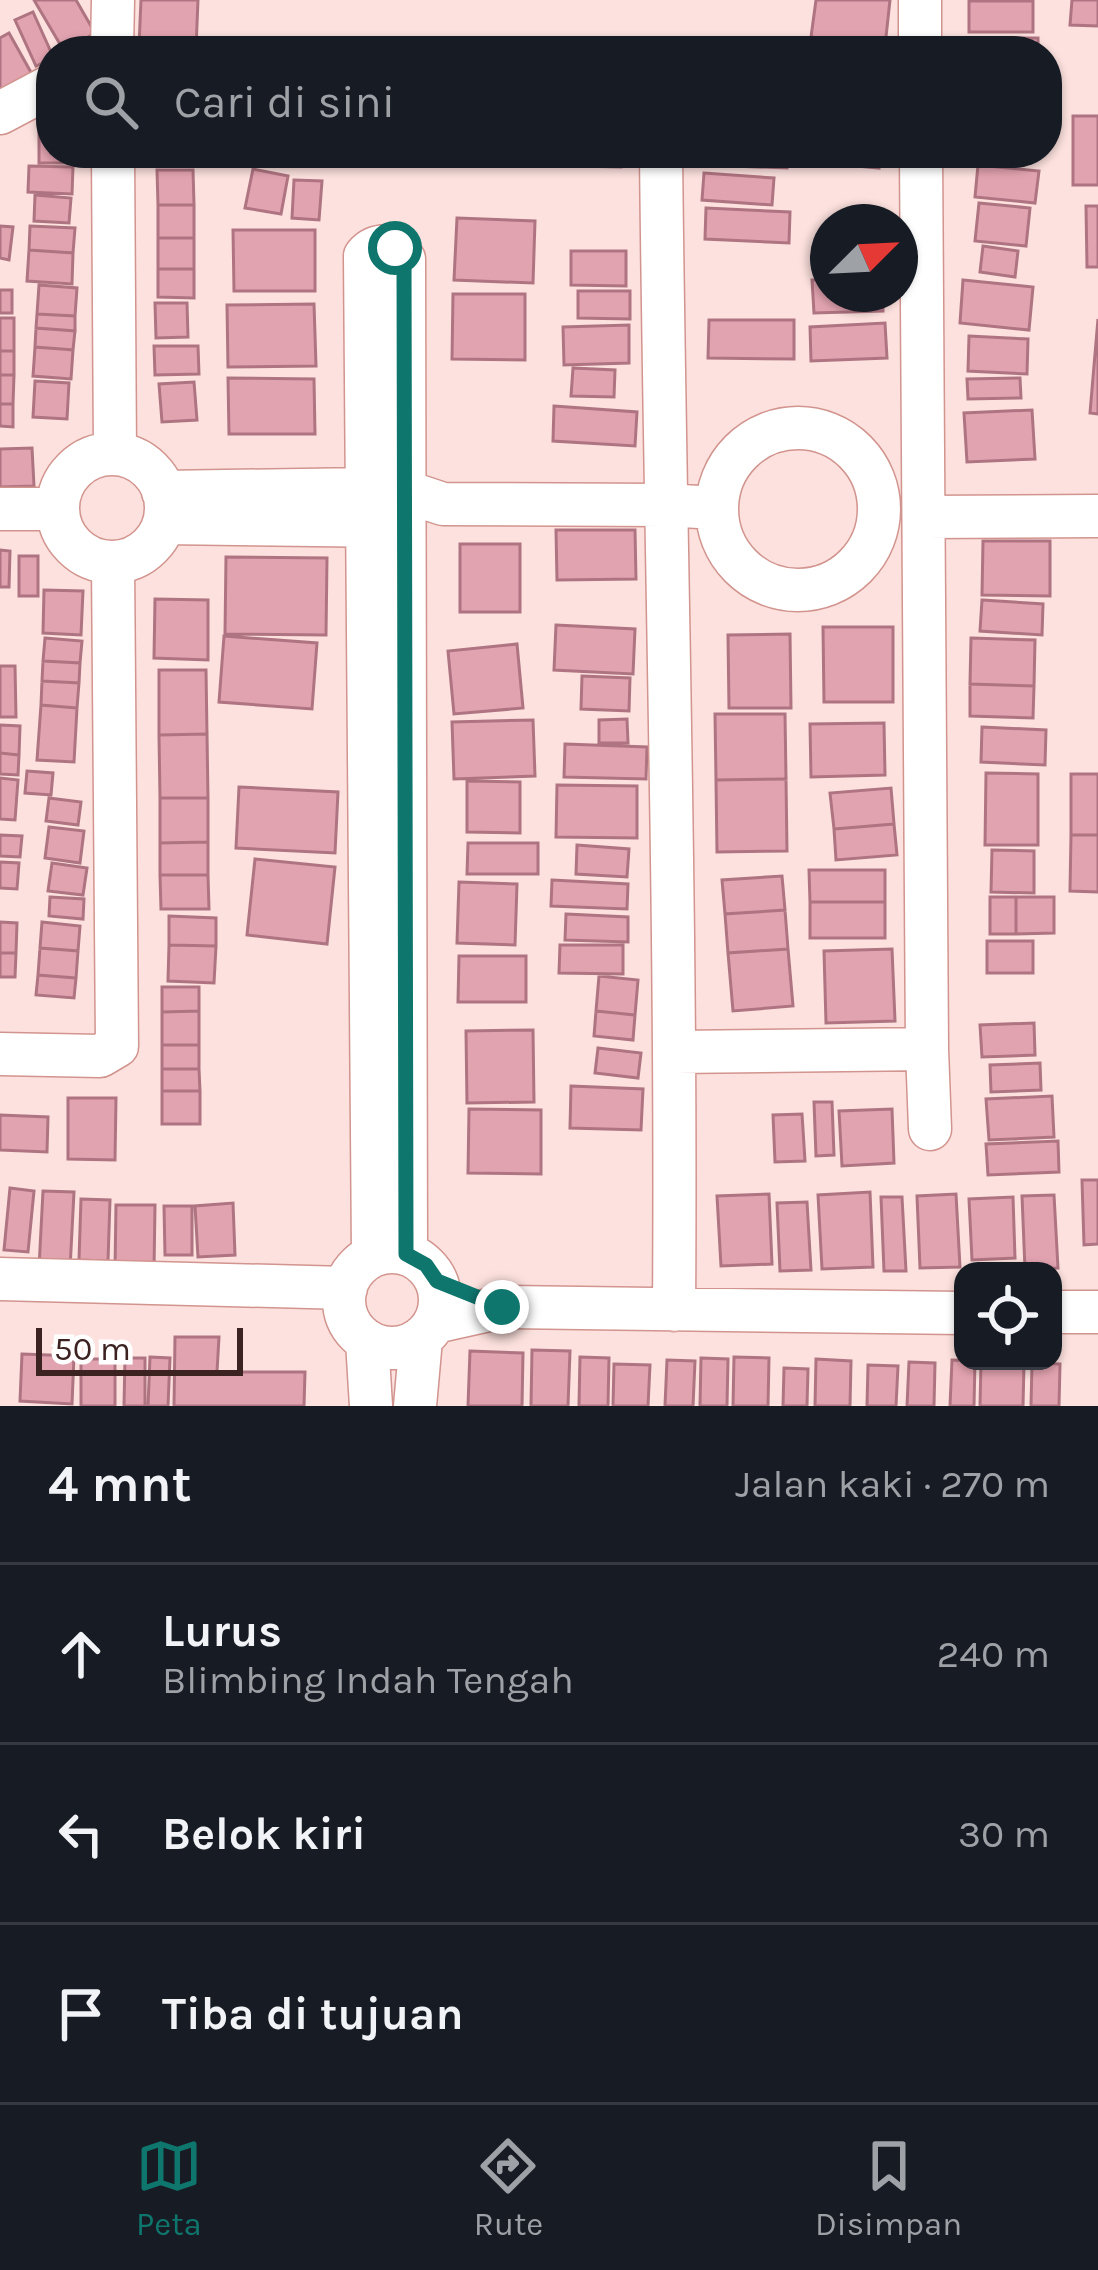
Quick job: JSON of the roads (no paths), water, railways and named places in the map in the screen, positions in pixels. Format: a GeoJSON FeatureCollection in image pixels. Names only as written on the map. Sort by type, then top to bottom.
{"type":"FeatureCollection","features":[{"type":"Feature","properties":{"kind":"street"},"geometry":{"type":"LineString","coordinates":[[112,36],[113,0]]}},
{"type":"Feature","properties":{"kind":"street"},"geometry":{"type":"LineString","coordinates":[[920,0],[920,36]]}},
{"type":"Feature","properties":{"kind":"street"},"geometry":{"type":"LineString","coordinates":[[0,112],[36,94]]}},
{"type":"Feature","properties":{"kind":"street"},"geometry":{"type":"LineString","coordinates":[[113,168],[115,454]]}},
{"type":"Feature","properties":{"kind":"street"},"geometry":{"type":"LineString","coordinates":[[662,168],[676,1052],[674,1310]]}},
{"type":"Feature","properties":{"kind":"street"},"geometry":{"type":"LineString","coordinates":[[921,168],[930,1130]]}},
{"type":"Feature","properties":{"kind":"street"},"geometry":{"type":"LineString","coordinates":[[385,258],[397,507],[415,1406]]}},
{"type":"Feature","properties":{"kind":"street"},"geometry":{"type":"LineString","coordinates":[[812,428],[846,442],[870,470],[880,505],[877,533],[864,558],[843,578],[818,589],[790,590],[763,583],[740,566],[724,542],[716,508],[723,478],[743,448],[775,430],[812,428]]}},
{"type":"Feature","properties":{"kind":"street"},"geometry":{"type":"LineString","coordinates":[[115,454],[153,472],[164,508],[158,537],[147,551],[113,563],[80,554],[59,526],[57,509],[59,492],[80,463],[115,454]]}},
{"type":"Feature","properties":{"kind":"street"},"geometry":{"type":"LineString","coordinates":[[880,505],[1098,487]]}},
{"type":"Feature","properties":{"kind":"street"},"geometry":{"type":"LineString","coordinates":[[925,503],[1098,516]]}},
{"type":"Feature","properties":{"kind":"street"},"geometry":{"type":"LineString","coordinates":[[164,508],[716,508]]}},
{"type":"Feature","properties":{"kind":"street"},"geometry":{"type":"LineString","coordinates":[[0,509],[57,509]]}},
{"type":"Feature","properties":{"kind":"street"},"geometry":{"type":"LineString","coordinates":[[0,1054],[100,1056],[117,1046],[113,563]]}},
{"type":"Feature","properties":{"kind":"street"},"geometry":{"type":"LineString","coordinates":[[676,1052],[927,1049]]}},
{"type":"Feature","properties":{"kind":"street"},"geometry":{"type":"LineString","coordinates":[[414,1290],[394,1348],[367,1340],[348,1318],[346,1288],[359,1265],[414,1290],[502,1307],[954,1312]]}},
{"type":"Feature","properties":{"kind":"street"},"geometry":{"type":"LineString","coordinates":[[0,1279],[346,1288]]}},
{"type":"Feature","properties":{"kind":"street"},"geometry":{"type":"LineString","coordinates":[[1062,1312],[1098,1312]]}},
{"type":"Feature","properties":{"kind":"street"},"geometry":{"type":"LineString","coordinates":[[367,1340],[370,1406]]}}]}
